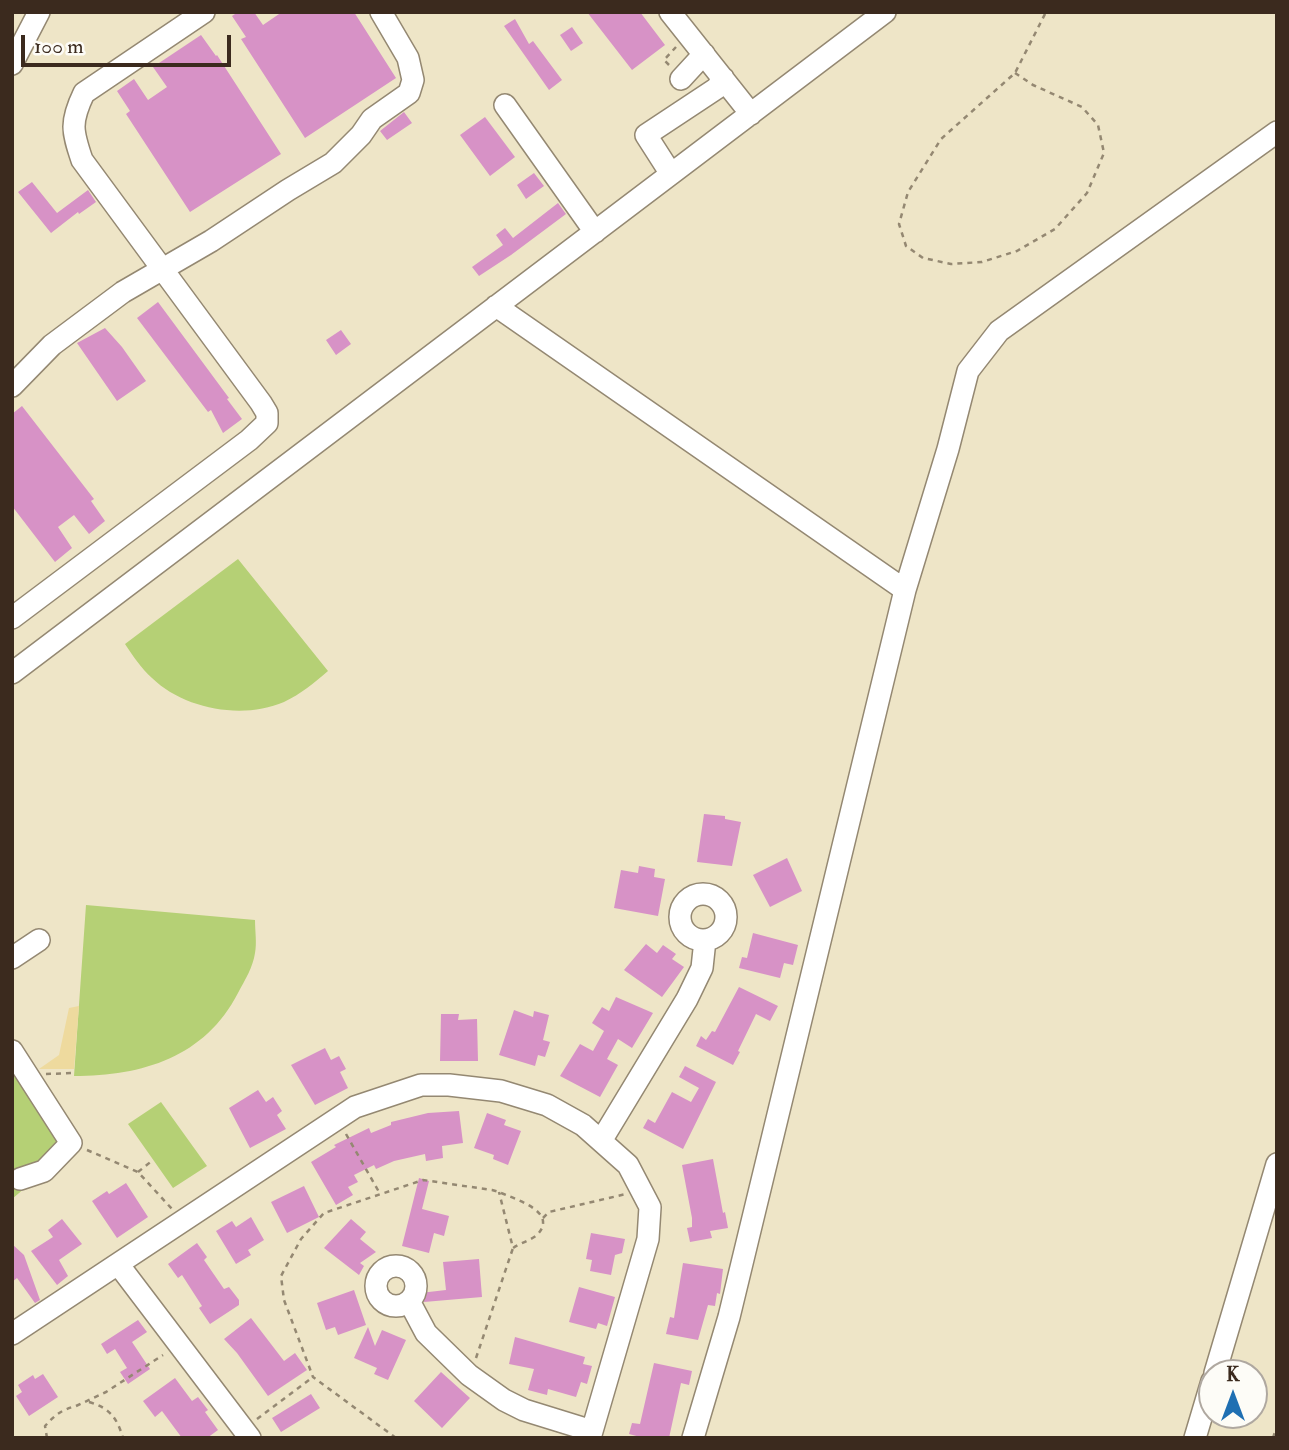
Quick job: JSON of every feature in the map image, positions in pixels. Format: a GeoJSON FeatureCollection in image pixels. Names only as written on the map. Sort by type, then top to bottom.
{"type":"FeatureCollection","features":[{"type":"Feature","properties":{"kind":"street"},"geometry":{"type":"LineString","coordinates":[[12,64],[39,12]]}},
{"type":"Feature","properties":{"kind":"street"},"geometry":{"type":"LineString","coordinates":[[12,618],[249,440],[267,423],[267,413],[261,403],[82,160],[73,133],[76,110],[84,93],[98,81],[204,12]]}},
{"type":"Feature","properties":{"kind":"street"},"geometry":{"type":"LineString","coordinates":[[12,386],[52,345],[123,292],[333,163],[361,135],[372,119],[409,93],[413,80],[408,58],[381,12]]}},
{"type":"Feature","properties":{"kind":"street"},"geometry":{"type":"LineString","coordinates":[[670,12],[751,114]]}},
{"type":"Feature","properties":{"kind":"street"},"geometry":{"type":"LineString","coordinates":[[16,663],[595,232],[885,12]]}},
{"type":"Feature","properties":{"kind":"street"},"geometry":{"type":"LineString","coordinates":[[681,79],[704,54]]}},
{"type":"Feature","properties":{"kind":"street"},"geometry":{"type":"LineString","coordinates":[[671,174],[646,135],[717,88],[723,78]]}},
{"type":"Feature","properties":{"kind":"street"},"geometry":{"type":"LineString","coordinates":[[505,104],[595,232]]}},
{"type":"Feature","properties":{"kind":"street"},"geometry":{"type":"LineString","coordinates":[[694,1438],[729,1317],[905,590],[948,449],[968,371],[999,331],[1277,132]]}},
{"type":"Feature","properties":{"kind":"street"},"geometry":{"type":"LineString","coordinates":[[496,306],[905,590]]}},
{"type":"Feature","properties":{"kind":"street"},"geometry":{"type":"LineString","coordinates":[[12,958],[38,940]]}},
{"type":"Feature","properties":{"kind":"street"},"geometry":{"type":"LineString","coordinates":[[601,1141],[687,999],[702,968],[705,940]]}},
{"type":"Feature","properties":{"kind":"street"},"geometry":{"type":"LineString","coordinates":[[12,1051],[71,1143],[44,1171],[20,1179]]}},
{"type":"Feature","properties":{"kind":"street"},"geometry":{"type":"LineString","coordinates":[[12,1334],[355,1107],[421,1085],[501,1091],[547,1105],[583,1125],[628,1165],[650,1207],[648,1239],[591,1434],[524,1410],[504,1400],[471,1376],[426,1333],[409,1301]]}},
{"type":"Feature","properties":{"kind":"street"},"geometry":{"type":"LineString","coordinates":[[1218,1359],[1277,1164]]}},
{"type":"Feature","properties":{"kind":"street"},"geometry":{"type":"LineString","coordinates":[[118,1264],[247,1433]]}},
{"type":"Feature","properties":{"kind":"path"},"geometry":{"type":"LineString","coordinates":[[1015,73],[1033,85],[1082,107],[1098,125],[1104,153],[1087,193],[1055,229],[1017,251],[982,262],[951,264],[923,258],[906,246],[899,224],[908,192],[941,139],[1015,73],[1046,12]]}},
{"type":"Feature","properties":{"kind":"path"},"geometry":{"type":"LineString","coordinates":[[28,1074],[74,1073]]}},
{"type":"Feature","properties":{"kind":"path"},"geometry":{"type":"LineString","coordinates":[[337,1119],[380,1193]]}},
{"type":"Feature","properties":{"kind":"path"},"geometry":{"type":"LineString","coordinates":[[71,1143],[138,1172],[183,1221]]}},
{"type":"Feature","properties":{"kind":"path"},"geometry":{"type":"LineString","coordinates":[[138,1172],[153,1160]]}},
{"type":"Feature","properties":{"kind":"path"},"geometry":{"type":"LineString","coordinates":[[396,1438],[313,1377],[284,1300],[281,1276],[302,1239],[324,1213],[423,1180],[499,1192],[538,1210],[543,1218],[542,1227],[536,1236],[513,1248]]}},
{"type":"Feature","properties":{"kind":"path"},"geometry":{"type":"LineString","coordinates":[[471,1376],[513,1248],[499,1192]]}},
{"type":"Feature","properties":{"kind":"path"},"geometry":{"type":"LineString","coordinates":[[543,1218],[549,1212],[629,1194],[643,1194]]}},
{"type":"Feature","properties":{"kind":"path"},"geometry":{"type":"LineString","coordinates":[[76,1406],[106,1392],[179,1344]]}},
{"type":"Feature","properties":{"kind":"path"},"geometry":{"type":"LineString","coordinates":[[247,1433],[313,1377]]}},
{"type":"Feature","properties":{"kind":"path"},"geometry":{"type":"LineString","coordinates":[[47,1438],[45,1426],[56,1414],[61,1410],[91,1402],[108,1411],[118,1421],[123,1438]]}},
{"type":"Feature","properties":{"kind":"path"},"geometry":{"type":"LineString","coordinates":[[1273,1438],[1277,1426]]}},
{"type":"Feature","properties":{"kind":"green space"},"geometry":{"type":"Polygon","coordinates":[[[238,559],[328,671],[302,692],[284,702],[250,710],[214,708],[180,697],[165,689],[148,674],[125,644],[238,559]]]}},
{"type":"Feature","properties":{"kind":"green space"},"geometry":{"type":"Polygon","coordinates":[[[86,905],[255,920],[256,949],[251,968],[224,1015],[208,1033],[190,1047],[148,1067],[100,1075],[74,1076],[86,905]]]}},
{"type":"Feature","properties":{"kind":"green space"},"geometry":{"type":"Polygon","coordinates":[[[12,1051],[65,1154],[12,1199],[12,1051]]]}},
{"type":"Feature","properties":{"kind":"green space"},"geometry":{"type":"Polygon","coordinates":[[[161,1102],[207,1166],[173,1188],[128,1124],[161,1102]]]}},
{"type":"Feature","properties":{"kind":"sand"},"geometry":{"type":"Polygon","coordinates":[[[79,1006],[74,1069],[39,1069],[59,1055],[69,1008],[79,1006]]]}},
{"type":"Feature","properties":{"kind":"building"},"geometry":{"type":"Polygon","coordinates":[[[238,12],[254,12],[263,25],[282,12],[354,12],[396,78],[305,138],[241,39],[246,37],[232,16],[238,12]]]}},
{"type":"Feature","properties":{"kind":"building"},"geometry":{"type":"Polygon","coordinates":[[[587,12],[640,12],[665,45],[632,70],[587,12]]]}},
{"type":"Feature","properties":{"kind":"building"},"geometry":{"type":"Polygon","coordinates":[[[515,19],[529,44],[533,41],[562,80],[549,90],[504,26],[515,19]]]}},
{"type":"Feature","properties":{"kind":"building"},"geometry":{"type":"Polygon","coordinates":[[[572,27],[583,43],[571,51],[560,35],[572,27]]]}},
{"type":"Feature","properties":{"kind":"building"},"geometry":{"type":"Polygon","coordinates":[[[201,35],[217,55],[281,154],[190,212],[126,114],[130,111],[117,91],[134,79],[148,100],[167,87],[153,67],[201,35]]]}},
{"type":"Feature","properties":{"kind":"building"},"geometry":{"type":"Polygon","coordinates":[[[404,112],[412,123],[387,140],[380,131],[404,112]]]}},
{"type":"Feature","properties":{"kind":"building"},"geometry":{"type":"Polygon","coordinates":[[[485,117],[515,157],[490,176],[460,135],[485,117]]]}},
{"type":"Feature","properties":{"kind":"building"},"geometry":{"type":"Polygon","coordinates":[[[534,173],[544,186],[526,199],[517,185],[534,173]]]}},
{"type":"Feature","properties":{"kind":"building"},"geometry":{"type":"Polygon","coordinates":[[[32,182],[57,213],[88,190],[96,202],[51,233],[18,192],[32,182]]]}},
{"type":"Feature","properties":{"kind":"building"},"geometry":{"type":"Polygon","coordinates":[[[558,203],[566,214],[479,276],[472,267],[503,245],[496,235],[505,228],[513,238],[558,203]]]}},
{"type":"Feature","properties":{"kind":"building"},"geometry":{"type":"Polygon","coordinates":[[[158,302],[242,419],[223,433],[211,410],[208,412],[137,318],[158,302]]]}},
{"type":"Feature","properties":{"kind":"building"},"geometry":{"type":"Polygon","coordinates":[[[105,328],[146,381],[117,401],[77,343],[105,328]]]}},
{"type":"Feature","properties":{"kind":"building"},"geometry":{"type":"Polygon","coordinates":[[[341,330],[351,344],[336,355],[326,340],[341,330]]]}},
{"type":"Feature","properties":{"kind":"building"},"geometry":{"type":"Polygon","coordinates":[[[22,406],[94,499],[91,501],[105,521],[89,534],[74,515],[58,527],[72,548],[55,562],[12,506],[12,414],[22,406]]]}},
{"type":"Feature","properties":{"kind":"building"},"geometry":{"type":"Polygon","coordinates":[[[704,814],[725,816],[725,819],[741,822],[732,866],[697,862],[704,814]]]}},
{"type":"Feature","properties":{"kind":"building"},"geometry":{"type":"Polygon","coordinates":[[[787,858],[802,891],[770,907],[753,875],[787,858]]]}},
{"type":"Feature","properties":{"kind":"building"},"geometry":{"type":"Polygon","coordinates":[[[639,866],[655,869],[654,877],[665,879],[658,916],[614,908],[621,870],[638,873],[639,866]]]}},
{"type":"Feature","properties":{"kind":"building"},"geometry":{"type":"Polygon","coordinates":[[[753,933],[798,945],[793,965],[784,963],[780,978],[739,968],[742,957],[747,958],[753,933]]]}},
{"type":"Feature","properties":{"kind":"building"},"geometry":{"type":"Polygon","coordinates":[[[646,944],[657,953],[663,945],[676,954],[672,959],[684,967],[662,997],[624,970],[646,944]]]}},
{"type":"Feature","properties":{"kind":"building"},"geometry":{"type":"Polygon","coordinates":[[[739,987],[778,1006],[770,1021],[756,1014],[733,1065],[696,1046],[701,1036],[706,1040],[712,1031],[715,1032],[739,987]]]}},
{"type":"Feature","properties":{"kind":"building"},"geometry":{"type":"Polygon","coordinates":[[[616,997],[653,1013],[632,1048],[618,1039],[607,1059],[618,1065],[600,1097],[560,1076],[580,1044],[593,1051],[604,1031],[592,1023],[602,1007],[609,1011],[616,997]]]}},
{"type":"Feature","properties":{"kind":"building"},"geometry":{"type":"Polygon","coordinates":[[[514,1010],[533,1017],[534,1011],[549,1015],[543,1040],[550,1042],[545,1057],[538,1055],[535,1066],[499,1055],[514,1010]]]}},
{"type":"Feature","properties":{"kind":"building"},"geometry":{"type":"Polygon","coordinates":[[[441,1014],[459,1014],[458,1020],[477,1019],[478,1061],[440,1061],[441,1014]]]}},
{"type":"Feature","properties":{"kind":"building"},"geometry":{"type":"Polygon","coordinates":[[[325,1048],[331,1060],[339,1056],[346,1069],[340,1072],[348,1088],[315,1105],[291,1065],[325,1048]]]}},
{"type":"Feature","properties":{"kind":"building"},"geometry":{"type":"Polygon","coordinates":[[[685,1066],[716,1082],[683,1149],[643,1128],[648,1119],[655,1123],[672,1092],[691,1102],[699,1088],[679,1077],[685,1066]]]}},
{"type":"Feature","properties":{"kind":"building"},"geometry":{"type":"Polygon","coordinates":[[[258,1090],[266,1102],[273,1097],[282,1111],[277,1115],[286,1129],[250,1148],[229,1108],[258,1090]]]}},
{"type":"Feature","properties":{"kind":"building"},"geometry":{"type":"Polygon","coordinates":[[[459,1111],[463,1143],[442,1146],[443,1158],[426,1161],[425,1154],[394,1161],[376,1169],[374,1165],[354,1175],[358,1182],[348,1187],[353,1195],[336,1205],[311,1162],[336,1147],[334,1145],[369,1128],[371,1133],[391,1125],[391,1122],[428,1113],[459,1111]]]}},
{"type":"Feature","properties":{"kind":"building"},"geometry":{"type":"Polygon","coordinates":[[[487,1113],[506,1120],[504,1125],[521,1131],[508,1165],[493,1159],[494,1155],[474,1148],[487,1113]]]}},
{"type":"Feature","properties":{"kind":"building"},"geometry":{"type":"Polygon","coordinates":[[[713,1159],[728,1228],[710,1231],[712,1238],[690,1242],[687,1228],[692,1227],[692,1218],[682,1165],[713,1159]]]}},
{"type":"Feature","properties":{"kind":"building"},"geometry":{"type":"Polygon","coordinates":[[[419,1178],[429,1181],[422,1209],[449,1216],[444,1236],[434,1233],[429,1253],[402,1246],[419,1178]]]}},
{"type":"Feature","properties":{"kind":"building"},"geometry":{"type":"Polygon","coordinates":[[[126,1183],[148,1217],[117,1238],[92,1201],[126,1183]]]}},
{"type":"Feature","properties":{"kind":"building"},"geometry":{"type":"Polygon","coordinates":[[[304,1186],[319,1217],[287,1233],[271,1202],[304,1186]]]}},
{"type":"Feature","properties":{"kind":"building"},"geometry":{"type":"Polygon","coordinates":[[[251,1217],[264,1240],[248,1250],[251,1255],[236,1264],[216,1231],[232,1221],[236,1227],[251,1217]]]}},
{"type":"Feature","properties":{"kind":"building"},"geometry":{"type":"Polygon","coordinates":[[[62,1219],[82,1244],[59,1260],[68,1276],[57,1285],[31,1251],[53,1237],[48,1230],[62,1219]]]}},
{"type":"Feature","properties":{"kind":"building"},"geometry":{"type":"Polygon","coordinates":[[[351,1219],[366,1232],[360,1239],[376,1252],[360,1263],[364,1266],[359,1275],[324,1248],[351,1219]]]}},
{"type":"Feature","properties":{"kind":"building"},"geometry":{"type":"Polygon","coordinates":[[[591,1233],[625,1239],[622,1253],[615,1255],[611,1275],[590,1271],[592,1260],[586,1259],[591,1233]]]}},
{"type":"Feature","properties":{"kind":"building"},"geometry":{"type":"Polygon","coordinates":[[[197,1243],[207,1257],[204,1260],[224,1289],[229,1287],[239,1300],[239,1305],[210,1324],[182,1275],[178,1278],[168,1264],[197,1243]]]}},
{"type":"Feature","properties":{"kind":"building"},"geometry":{"type":"Polygon","coordinates":[[[12,1244],[24,1255],[40,1300],[35,1303],[17,1278],[12,1282],[12,1244]]]}},
{"type":"Feature","properties":{"kind":"building"},"geometry":{"type":"Polygon","coordinates":[[[479,1259],[482,1297],[424,1302],[420,1293],[446,1290],[443,1262],[479,1259]]]}},
{"type":"Feature","properties":{"kind":"building"},"geometry":{"type":"Polygon","coordinates":[[[683,1263],[723,1269],[720,1294],[717,1293],[715,1306],[708,1305],[698,1340],[666,1334],[670,1317],[674,1318],[683,1263]]]}},
{"type":"Feature","properties":{"kind":"building"},"geometry":{"type":"Polygon","coordinates":[[[579,1287],[615,1297],[607,1326],[598,1323],[596,1329],[569,1322],[579,1287]]]}},
{"type":"Feature","properties":{"kind":"building"},"geometry":{"type":"Polygon","coordinates":[[[354,1290],[366,1325],[338,1335],[335,1327],[326,1330],[317,1303],[354,1290]]]}},
{"type":"Feature","properties":{"kind":"building"},"geometry":{"type":"Polygon","coordinates":[[[251,1318],[284,1361],[295,1353],[307,1370],[268,1396],[224,1339],[251,1318]]]}},
{"type":"Feature","properties":{"kind":"building"},"geometry":{"type":"Polygon","coordinates":[[[138,1320],[147,1332],[132,1342],[150,1369],[128,1384],[120,1372],[127,1368],[115,1349],[107,1354],[101,1344],[138,1320]]]}},
{"type":"Feature","properties":{"kind":"building"},"geometry":{"type":"Polygon","coordinates":[[[368,1327],[375,1346],[382,1330],[406,1340],[388,1380],[374,1374],[377,1368],[354,1358],[368,1327]]]}},
{"type":"Feature","properties":{"kind":"building"},"geometry":{"type":"Polygon","coordinates":[[[515,1337],[585,1357],[583,1364],[592,1366],[587,1384],[581,1382],[576,1397],[548,1389],[547,1395],[528,1390],[534,1369],[509,1364],[515,1337]]]}},
{"type":"Feature","properties":{"kind":"building"},"geometry":{"type":"Polygon","coordinates":[[[654,1363],[692,1371],[689,1385],[681,1383],[669,1438],[644,1438],[629,1434],[632,1423],[640,1424],[654,1363]]]}},
{"type":"Feature","properties":{"kind":"building"},"geometry":{"type":"Polygon","coordinates":[[[441,1372],[470,1398],[442,1428],[414,1401],[441,1372]]]}},
{"type":"Feature","properties":{"kind":"building"},"geometry":{"type":"Polygon","coordinates":[[[43,1374],[58,1397],[29,1416],[16,1396],[22,1392],[18,1385],[33,1375],[35,1379],[43,1374]]]}},
{"type":"Feature","properties":{"kind":"building"},"geometry":{"type":"Polygon","coordinates":[[[175,1378],[192,1401],[198,1397],[208,1410],[205,1412],[218,1430],[207,1438],[182,1438],[162,1411],[155,1417],[143,1401],[175,1378]]]}},
{"type":"Feature","properties":{"kind":"building"},"geometry":{"type":"Polygon","coordinates":[[[311,1394],[320,1408],[281,1432],[272,1418],[311,1394]]]}}]}
